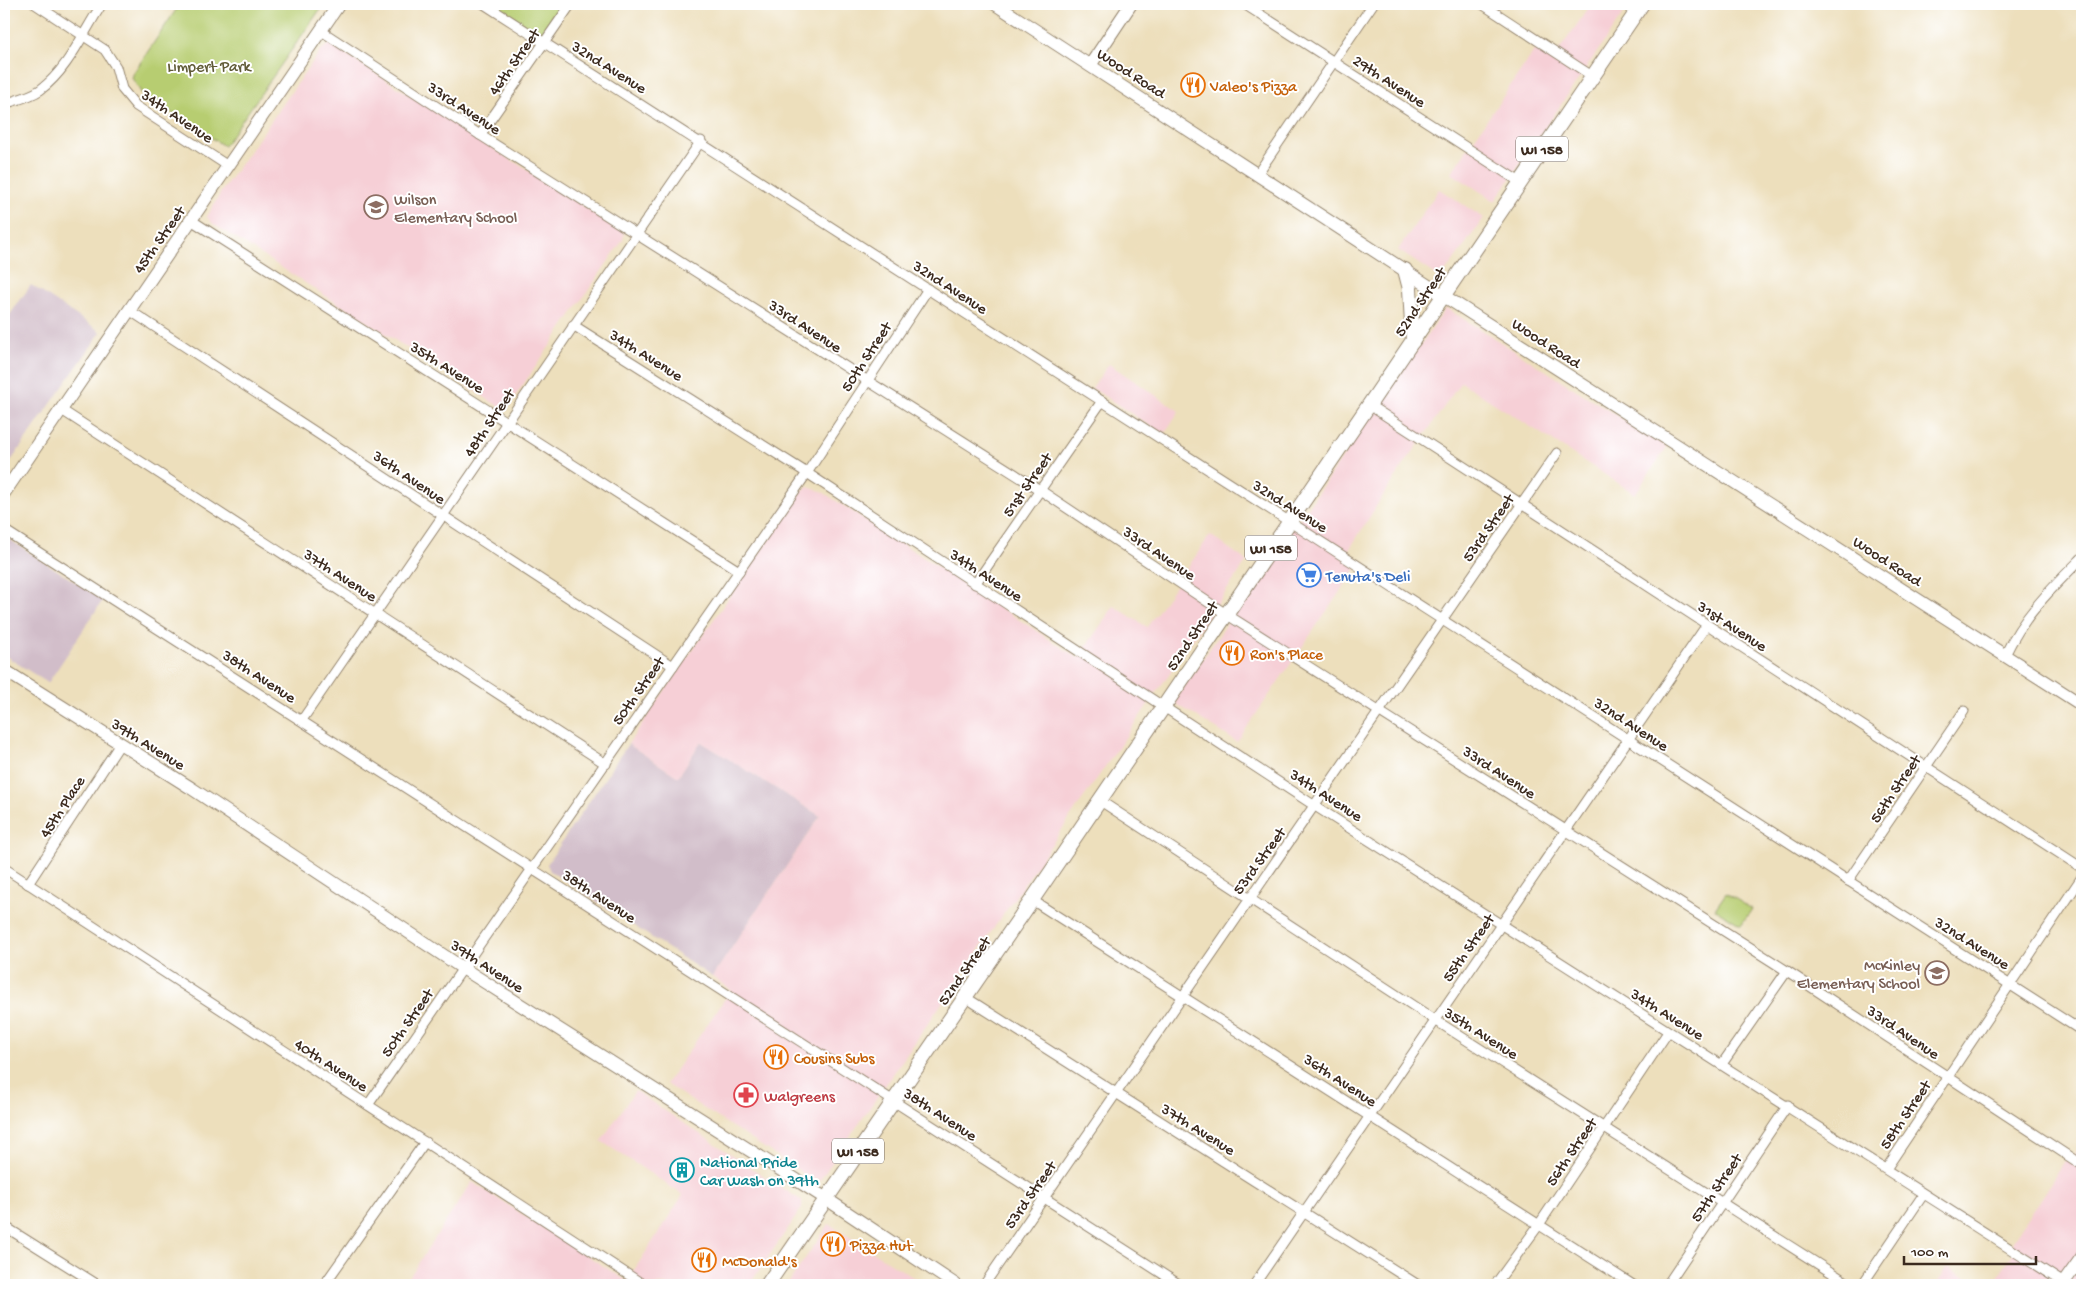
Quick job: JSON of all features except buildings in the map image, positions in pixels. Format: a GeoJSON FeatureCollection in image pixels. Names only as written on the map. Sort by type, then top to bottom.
{"type":"FeatureCollection","features":[{"type":"Feature","properties":{"kind":"main road","name":"52nd Street"},"geometry":{"type":"LineString","coordinates":[[767,1285],[825,1198],[1032,900],[1642,4]]}},
{"type":"Feature","properties":{"kind":"main road"},"geometry":{"type":"LineString","coordinates":[[1405,270],[1410,289],[1413,342]]}},
{"type":"Feature","properties":{"kind":"street","name":"34th Avenue"},"geometry":{"type":"LineString","coordinates":[[35,4],[96,42],[112,59],[122,89],[136,106],[228,166]]}},
{"type":"Feature","properties":{"kind":"street"},"geometry":{"type":"LineString","coordinates":[[4,104],[41,89],[58,72],[102,4]]}},
{"type":"Feature","properties":{"kind":"street","name":"45th Street"},"geometry":{"type":"LineString","coordinates":[[4,493],[320,30],[340,4]]}},
{"type":"Feature","properties":{"kind":"street","name":"32nd Avenue"},"geometry":{"type":"LineString","coordinates":[[484,4],[701,141],[1289,522],[2082,1031]]}},
{"type":"Feature","properties":{"kind":"street","name":"46th Street"},"geometry":{"type":"LineString","coordinates":[[480,135],[571,4]]}},
{"type":"Feature","properties":{"kind":"street","name":"Wood Road"},"geometry":{"type":"LineString","coordinates":[[995,4],[1091,64],[1444,296],[2082,704]]}},
{"type":"Feature","properties":{"kind":"street"},"geometry":{"type":"LineString","coordinates":[[1091,64],[1131,4]]}},
{"type":"Feature","properties":{"kind":"street","name":"29th Avenue"},"geometry":{"type":"LineString","coordinates":[[1244,4],[1520,182]]}},
{"type":"Feature","properties":{"kind":"street"},"geometry":{"type":"LineString","coordinates":[[1258,173],[1373,4]]}},
{"type":"Feature","properties":{"kind":"street"},"geometry":{"type":"LineString","coordinates":[[1482,4],[1592,76]]}},
{"type":"Feature","properties":{"kind":"street","name":"33rd Avenue"},"geometry":{"type":"LineString","coordinates":[[320,30],[480,135],[1040,490],[1226,614],[1788,972],[2082,1165]]}},
{"type":"Feature","properties":{"kind":"street","name":"48th Street"},"geometry":{"type":"LineString","coordinates":[[302,720],[506,421],[701,141]]}},
{"type":"Feature","properties":{"kind":"street","name":"35th Avenue"},"geometry":{"type":"LineString","coordinates":[[191,220],[739,570]]}},
{"type":"Feature","properties":{"kind":"street","name":"50th Street"},"geometry":{"type":"LineString","coordinates":[[368,1106],[807,473],[928,289]]}},
{"type":"Feature","properties":{"kind":"street","name":"36th Avenue"},"geometry":{"type":"LineString","coordinates":[[129,310],[674,666]]}},
{"type":"Feature","properties":{"kind":"street","name":"34th Avenue"},"geometry":{"type":"LineString","coordinates":[[573,325],[807,473],[1316,806],[1502,923],[1668,1032],[1788,1105],[1923,1195],[2065,1285]]}},
{"type":"Feature","properties":{"kind":"street","name":"51st Street"},"geometry":{"type":"LineString","coordinates":[[975,584],[1102,401]]}},
{"type":"Feature","properties":{"kind":"street","name":"31st Avenue"},"geometry":{"type":"LineString","coordinates":[[1369,406],[2082,868]]}},
{"type":"Feature","properties":{"kind":"street","name":"37th Avenue"},"geometry":{"type":"LineString","coordinates":[[60,409],[606,764]]}},
{"type":"Feature","properties":{"kind":"street","name":"53rd Street"},"geometry":{"type":"LineString","coordinates":[[984,1285],[1183,996],[1248,898],[1316,806],[1379,711],[1557,453]]}},
{"type":"Feature","properties":{"kind":"street","name":"38th Avenue"},"geometry":{"type":"LineString","coordinates":[[4,530],[1180,1285]]}},
{"type":"Feature","properties":{"kind":"street"},"geometry":{"type":"LineString","coordinates":[[2005,655],[2023,622],[2047,593],[2082,558]]}},
{"type":"Feature","properties":{"kind":"street","name":"55th Street"},"geometry":{"type":"LineString","coordinates":[[1254,1285],[1706,626]]}},
{"type":"Feature","properties":{"kind":"street","name":"39th Avenue"},"geometry":{"type":"LineString","coordinates":[[4,670],[191,788],[464,969],[825,1198],[956,1285]]}},
{"type":"Feature","properties":{"kind":"street","name":"56th Street"},"geometry":{"type":"LineString","coordinates":[[1848,881],[1964,711]]}},
{"type":"Feature","properties":{"kind":"street","name":"45th Place"},"geometry":{"type":"LineString","coordinates":[[28,884],[120,744]]}},
{"type":"Feature","properties":{"kind":"street","name":"35th Avenue"},"geometry":{"type":"LineString","coordinates":[[1099,800],[1435,1020],[1851,1285]]}},
{"type":"Feature","properties":{"kind":"street","name":"40th Avenue"},"geometry":{"type":"LineString","coordinates":[[4,868],[644,1285]]}},
{"type":"Feature","properties":{"kind":"street","name":"58th Street"},"geometry":{"type":"LineString","coordinates":[[1886,1169],[2082,877]]}},
{"type":"Feature","properties":{"kind":"street","name":"36th Avenue"},"geometry":{"type":"LineString","coordinates":[[1032,900],[1538,1226],[1633,1285]]}},
{"type":"Feature","properties":{"kind":"street"},"geometry":{"type":"LineString","coordinates":[[1722,1064],[1788,972]]}},
{"type":"Feature","properties":{"kind":"street","name":"37th Avenue"},"geometry":{"type":"LineString","coordinates":[[965,997],[1418,1285]]}},
{"type":"Feature","properties":{"kind":"street","name":"56th Street"},"geometry":{"type":"LineString","coordinates":[[1495,1285],[1538,1226],[1668,1032]]}},
{"type":"Feature","properties":{"kind":"street","name":"57th Street"},"geometry":{"type":"LineString","coordinates":[[1668,1285],[1788,1105]]}},
{"type":"Feature","properties":{"kind":"street"},"geometry":{"type":"LineString","coordinates":[[324,1285],[425,1142]]}},
{"type":"Feature","properties":{"kind":"street"},"geometry":{"type":"LineString","coordinates":[[1862,1285],[1923,1195]]}},
{"type":"Feature","properties":{"kind":"street"},"geometry":{"type":"LineString","coordinates":[[4,1226],[98,1285]]}},
{"type":"Feature","properties":{"kind":"street"},"geometry":{"type":"LineString","coordinates":[[2065,1285],[2082,1257]]}},
{"type":"Feature","properties":{"kind":"shaded area"},"geometry":{"type":"Polygon","coordinates":[[[1588,4],[1630,4],[1495,201],[1451,173],[1536,48],[1553,59],[1590,6],[1588,4]]]}},
{"type":"Feature","properties":{"kind":"shaded area"},"geometry":{"type":"Polygon","coordinates":[[[330,44],[624,232],[623,240],[507,408],[503,409],[213,224],[207,217],[221,192],[321,50],[330,44]]]}},
{"type":"Feature","properties":{"kind":"shaded area"},"geometry":{"type":"Polygon","coordinates":[[[1439,189],[1484,218],[1446,271],[1437,276],[1398,250],[1439,189]]]}},
{"type":"Feature","properties":{"kind":"shaded area"},"geometry":{"type":"Polygon","coordinates":[[[31,285],[101,332],[4,471],[4,323],[31,285]]]}},
{"type":"Feature","properties":{"kind":"shaded area"},"geometry":{"type":"Polygon","coordinates":[[[1446,308],[1667,447],[1635,494],[1461,382],[1382,497],[1346,555],[1359,564],[1237,742],[1175,703],[1186,683],[1446,308]]]}},
{"type":"Feature","properties":{"kind":"shaded area"},"geometry":{"type":"Polygon","coordinates":[[[1109,364],[1179,411],[1164,435],[1092,388],[1109,364]]]}},
{"type":"Feature","properties":{"kind":"shaded area"},"geometry":{"type":"Polygon","coordinates":[[[807,487],[821,491],[1078,658],[1114,606],[1147,627],[1210,535],[1247,561],[820,1180],[809,1177],[666,1084],[731,990],[712,977],[820,816],[701,742],[678,777],[628,744],[802,491],[807,487]]]}},
{"type":"Feature","properties":{"kind":"shaded area"},"geometry":{"type":"Polygon","coordinates":[[[4,536],[103,600],[48,683],[4,655],[4,536]]]}},
{"type":"Feature","properties":{"kind":"shaded area"},"geometry":{"type":"Polygon","coordinates":[[[701,742],[820,816],[712,977],[550,871],[547,864],[628,744],[678,777],[701,742]]]}},
{"type":"Feature","properties":{"kind":"shaded area"},"geometry":{"type":"Polygon","coordinates":[[[635,1091],[802,1201],[802,1208],[749,1285],[404,1285],[472,1182],[627,1281],[683,1195],[601,1141],[635,1091]]]}},
{"type":"Feature","properties":{"kind":"shaded area"},"geometry":{"type":"Polygon","coordinates":[[[2082,1141],[2082,1285],[1993,1285],[2014,1252],[2008,1248],[2068,1156],[2072,1158],[2082,1141]]]}},
{"type":"Feature","properties":{"kind":"shaded area"},"geometry":{"type":"Polygon","coordinates":[[[829,1224],[919,1281],[916,1285],[787,1285],[829,1224]]]}},
{"type":"Feature","properties":{"kind":"shaded area"},"geometry":{"type":"Polygon","coordinates":[[[1948,1267],[1977,1285],[1936,1285],[1948,1267]]]}},
{"type":"Feature","properties":{"kind":"green space","name":"Limpert Park"},"geometry":{"type":"Polygon","coordinates":[[[180,4],[324,4],[224,146],[142,94],[132,78],[134,72],[180,4]]]}},
{"type":"Feature","properties":{"kind":"green space"},"geometry":{"type":"Polygon","coordinates":[[[491,4],[561,4],[539,36],[491,4]]]}},
{"type":"Feature","properties":{"kind":"green space"},"geometry":{"type":"Polygon","coordinates":[[[1726,893],[1752,909],[1741,925],[1715,909],[1726,893]]]}},
{"type":"Feature","properties":{"kind":"place","name":"Valeo's Pizza"},"geometry":{"type":"Point","coordinates":[1193,85]}},
{"type":"Feature","properties":{"kind":"place","name":"Wilson Elementary School"},"geometry":{"type":"Point","coordinates":[376,207]}},
{"type":"Feature","properties":{"kind":"place","name":"Tenuta's Deli"},"geometry":{"type":"Point","coordinates":[1309,575]}},
{"type":"Feature","properties":{"kind":"place","name":"Ron's Place"},"geometry":{"type":"Point","coordinates":[1232,653]}},
{"type":"Feature","properties":{"kind":"place","name":"McKinley Elementary School"},"geometry":{"type":"Point","coordinates":[1937,973]}},
{"type":"Feature","properties":{"kind":"place","name":"Cousins Subs"},"geometry":{"type":"Point","coordinates":[776,1057]}},
{"type":"Feature","properties":{"kind":"place","name":"Walgreens"},"geometry":{"type":"Point","coordinates":[746,1095]}},
{"type":"Feature","properties":{"kind":"place","name":"National Pride Car Wash on 39th"},"geometry":{"type":"Point","coordinates":[682,1170]}},
{"type":"Feature","properties":{"kind":"place","name":"Pizza Hut"},"geometry":{"type":"Point","coordinates":[833,1244]}},
{"type":"Feature","properties":{"kind":"place","name":"McDonald's"},"geometry":{"type":"Point","coordinates":[704,1260]}}]}
